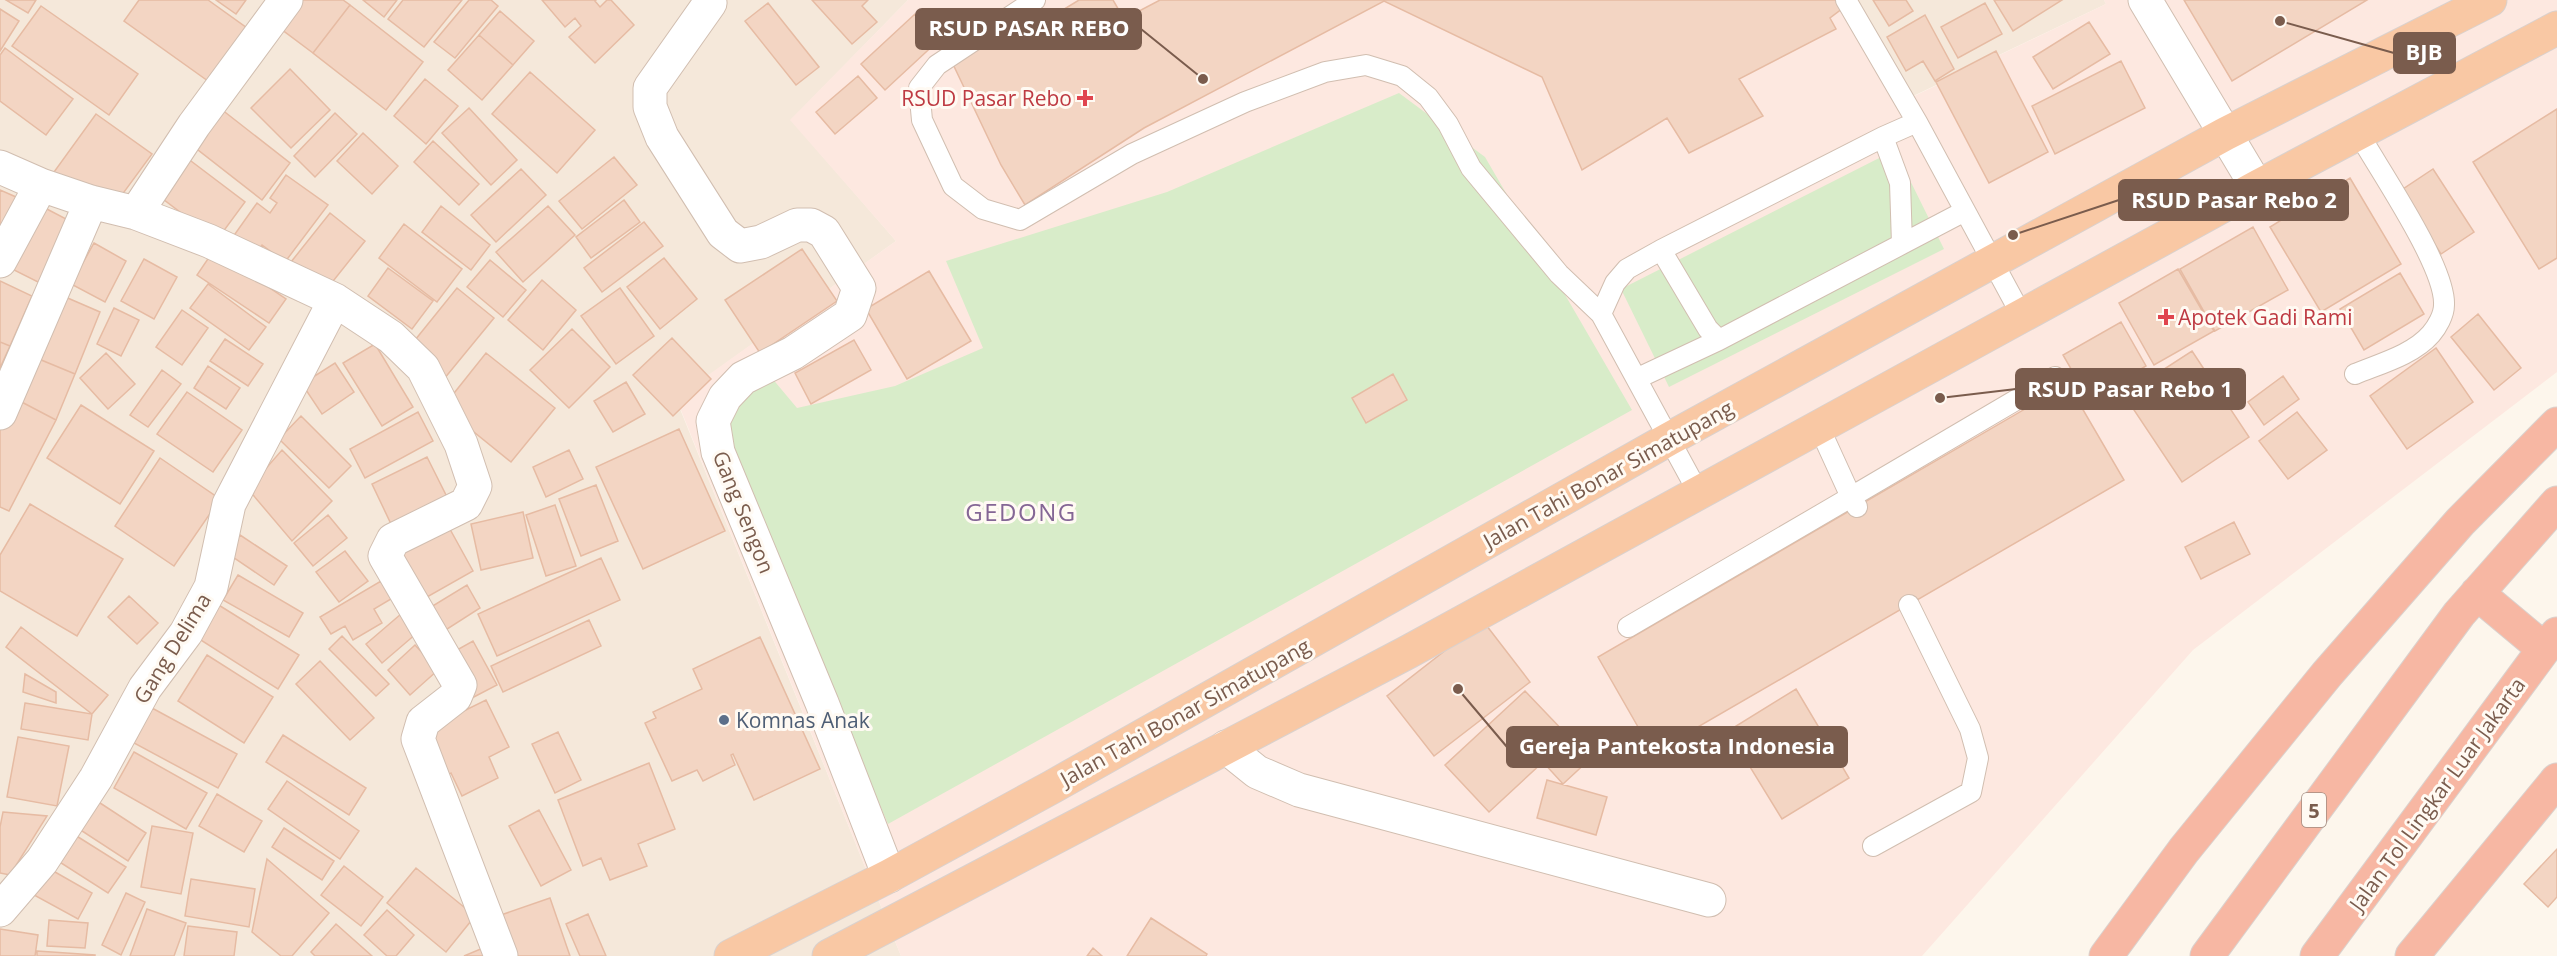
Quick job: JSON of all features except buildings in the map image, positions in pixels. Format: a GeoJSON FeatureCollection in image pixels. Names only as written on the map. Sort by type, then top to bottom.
{"type":"FeatureCollection","features":[{"type":"Feature","properties":{"kind":"highway","name":"Jalan Tahi Bonar Simatupang"},"geometry":{"type":"LineString","coordinates":[[730,956],[889,876],[1670,439],[2225,134],[2490,0]]}},
{"type":"Feature","properties":{"kind":"highway"},"geometry":{"type":"LineString","coordinates":[[829,956],[1408,652],[2258,187],[2557,28]]}},
{"type":"Feature","properties":{"kind":"highway"},"geometry":{"type":"LineString","coordinates":[[2106,956],[2184,850],[2327,674],[2460,522],[2557,424]]}},
{"type":"Feature","properties":{"kind":"highway","name":"5"},"geometry":{"type":"LineString","coordinates":[[2207,956],[2459,614],[2557,503]]}},
{"type":"Feature","properties":{"kind":"highway"},"geometry":{"type":"LineString","coordinates":[[2477,593],[2550,641]]}},
{"type":"Feature","properties":{"kind":"highway","name":"Jalan Tol Lingkar Luar Jakarta"},"geometry":{"type":"LineString","coordinates":[[2318,956],[2550,641]]}},
{"type":"Feature","properties":{"kind":"highway"},"geometry":{"type":"LineString","coordinates":[[2412,956],[2557,780]]}},
{"type":"Feature","properties":{"kind":"street"},"geometry":{"type":"LineString","coordinates":[[136,213],[194,125],[286,0]]}},
{"type":"Feature","properties":{"kind":"street","name":"Gang Sengon"},"geometry":{"type":"LineString","coordinates":[[709,0],[710,3],[650,88],[650,107],[662,137],[723,233],[740,246],[761,243],[797,225],[811,225],[824,232],[859,288],[849,315],[793,353],[743,378],[725,397],[713,421],[718,452],[822,703],[889,876]]}},
{"type":"Feature","properties":{"kind":"street"},"geometry":{"type":"LineString","coordinates":[[2145,0],[2258,187]]}},
{"type":"Feature","properties":{"kind":"street"},"geometry":{"type":"LineString","coordinates":[[0,167],[41,185],[92,202],[136,213],[209,241],[335,300],[391,337],[423,368],[461,444],[475,486],[466,504],[393,540],[385,556],[460,685],[455,697],[423,722],[418,739],[501,956]]}},
{"type":"Feature","properties":{"kind":"street"},"geometry":{"type":"LineString","coordinates":[[0,261],[41,185]]}},
{"type":"Feature","properties":{"kind":"street"},"geometry":{"type":"LineString","coordinates":[[0,413],[92,202]]}},
{"type":"Feature","properties":{"kind":"street","name":"Gang Delima"},"geometry":{"type":"LineString","coordinates":[[0,910],[42,861],[96,777],[145,688],[186,633],[211,587],[229,504],[335,300]]}},
{"type":"Feature","properties":{"kind":"street"},"geometry":{"type":"LineString","coordinates":[[1226,747],[1257,772],[1299,790],[1708,900]]}},
{"type":"Feature","properties":{"kind":"lane"},"geometry":{"type":"LineString","coordinates":[[1035,0],[937,65],[919,88],[922,120],[953,186],[982,209],[1020,220],[1132,154],[1245,102],[1325,72],[1366,65],[1402,76],[1428,98],[1448,124],[1470,168],[1559,274],[1602,314],[1698,492]]}},
{"type":"Feature","properties":{"kind":"lane"},"geometry":{"type":"LineString","coordinates":[[1846,0],[1917,122],[2022,316]]}},
{"type":"Feature","properties":{"kind":"lane"},"geometry":{"type":"LineString","coordinates":[[1602,314],[1615,283],[1627,269],[1883,136],[1917,122]]}},
{"type":"Feature","properties":{"kind":"lane"},"geometry":{"type":"LineString","coordinates":[[2355,374],[2418,347],[2438,324],[2444,307],[2442,286],[2433,261],[2359,134]]}},
{"type":"Feature","properties":{"kind":"lane"},"geometry":{"type":"LineString","coordinates":[[1883,136],[1900,183],[1902,244]]}},
{"type":"Feature","properties":{"kind":"lane"},"geometry":{"type":"LineString","coordinates":[[1638,378],[1719,340],[1965,211]]}},
{"type":"Feature","properties":{"kind":"lane"},"geometry":{"type":"LineString","coordinates":[[1661,250],[1708,329],[1719,340]]}},
{"type":"Feature","properties":{"kind":"lane"},"geometry":{"type":"LineString","coordinates":[[1628,627],[1854,502],[2055,377]]}},
{"type":"Feature","properties":{"kind":"lane"},"geometry":{"type":"LineString","coordinates":[[1819,427],[1854,502]]}},
{"type":"Feature","properties":{"kind":"lane"},"geometry":{"type":"LineString","coordinates":[[1873,846],[1971,792],[1978,758],[1970,729],[1909,605]]}},
{"type":"Feature","properties":{"kind":"shaded area"},"geometry":{"type":"Polygon","coordinates":[[[0,0],[908,0],[791,120],[896,241],[676,399],[901,956],[0,956],[0,0]]]}},
{"type":"Feature","properties":{"kind":"shaded area"},"geometry":{"type":"Polygon","coordinates":[[[908,0],[1858,0],[1908,99],[2106,4],[2104,0],[2557,0],[2557,372],[2193,650],[1922,956],[901,956],[676,398],[896,241],[790,120],[908,0]]]}},
{"type":"Feature","properties":{"kind":"shaded area"},"geometry":{"type":"Polygon","coordinates":[[[1858,0],[2104,0],[2106,4],[1907,99],[1858,0]]]}},
{"type":"Feature","properties":{"kind":"green space"},"geometry":{"type":"Polygon","coordinates":[[[1399,93],[1485,157],[1632,410],[888,824],[745,490],[719,406],[771,377],[797,408],[895,386],[983,348],[946,261],[1167,192],[1399,93]]]}},
{"type":"Feature","properties":{"kind":"green space"},"geometry":{"type":"Polygon","coordinates":[[[1895,150],[1944,249],[1669,387],[1621,289],[1895,150]]]}},
{"type":"Feature","properties":{"kind":"place","name":"BJB"},"geometry":{"type":"Point","coordinates":[2280,21]}},
{"type":"Feature","properties":{"kind":"place","name":"RSUD PASAR REBO"},"geometry":{"type":"Point","coordinates":[1203,79]}},
{"type":"Feature","properties":{"kind":"place","name":"RSUD Pasar Rebo"},"geometry":{"type":"Point","coordinates":[1085,98]}},
{"type":"Feature","properties":{"kind":"place","name":"RSUD Pasar Rebo 2"},"geometry":{"type":"Point","coordinates":[2013,235]}},
{"type":"Feature","properties":{"kind":"place","name":"Apotek Gadi Rami"},"geometry":{"type":"Point","coordinates":[2166,317]}},
{"type":"Feature","properties":{"kind":"place","name":"RSUD Pasar Rebo 1"},"geometry":{"type":"Point","coordinates":[1940,398]}},
{"type":"Feature","properties":{"kind":"place","name":"Gereja Pantekosta Indonesia"},"geometry":{"type":"Point","coordinates":[1458,689]}},
{"type":"Feature","properties":{"kind":"place","name":"Komnas Anak"},"geometry":{"type":"Point","coordinates":[724,720]}},
{"type":"Feature","properties":{"kind":"district","name":"GEDONG"},"geometry":{"type":"Point","coordinates":[1021,511]}}]}
